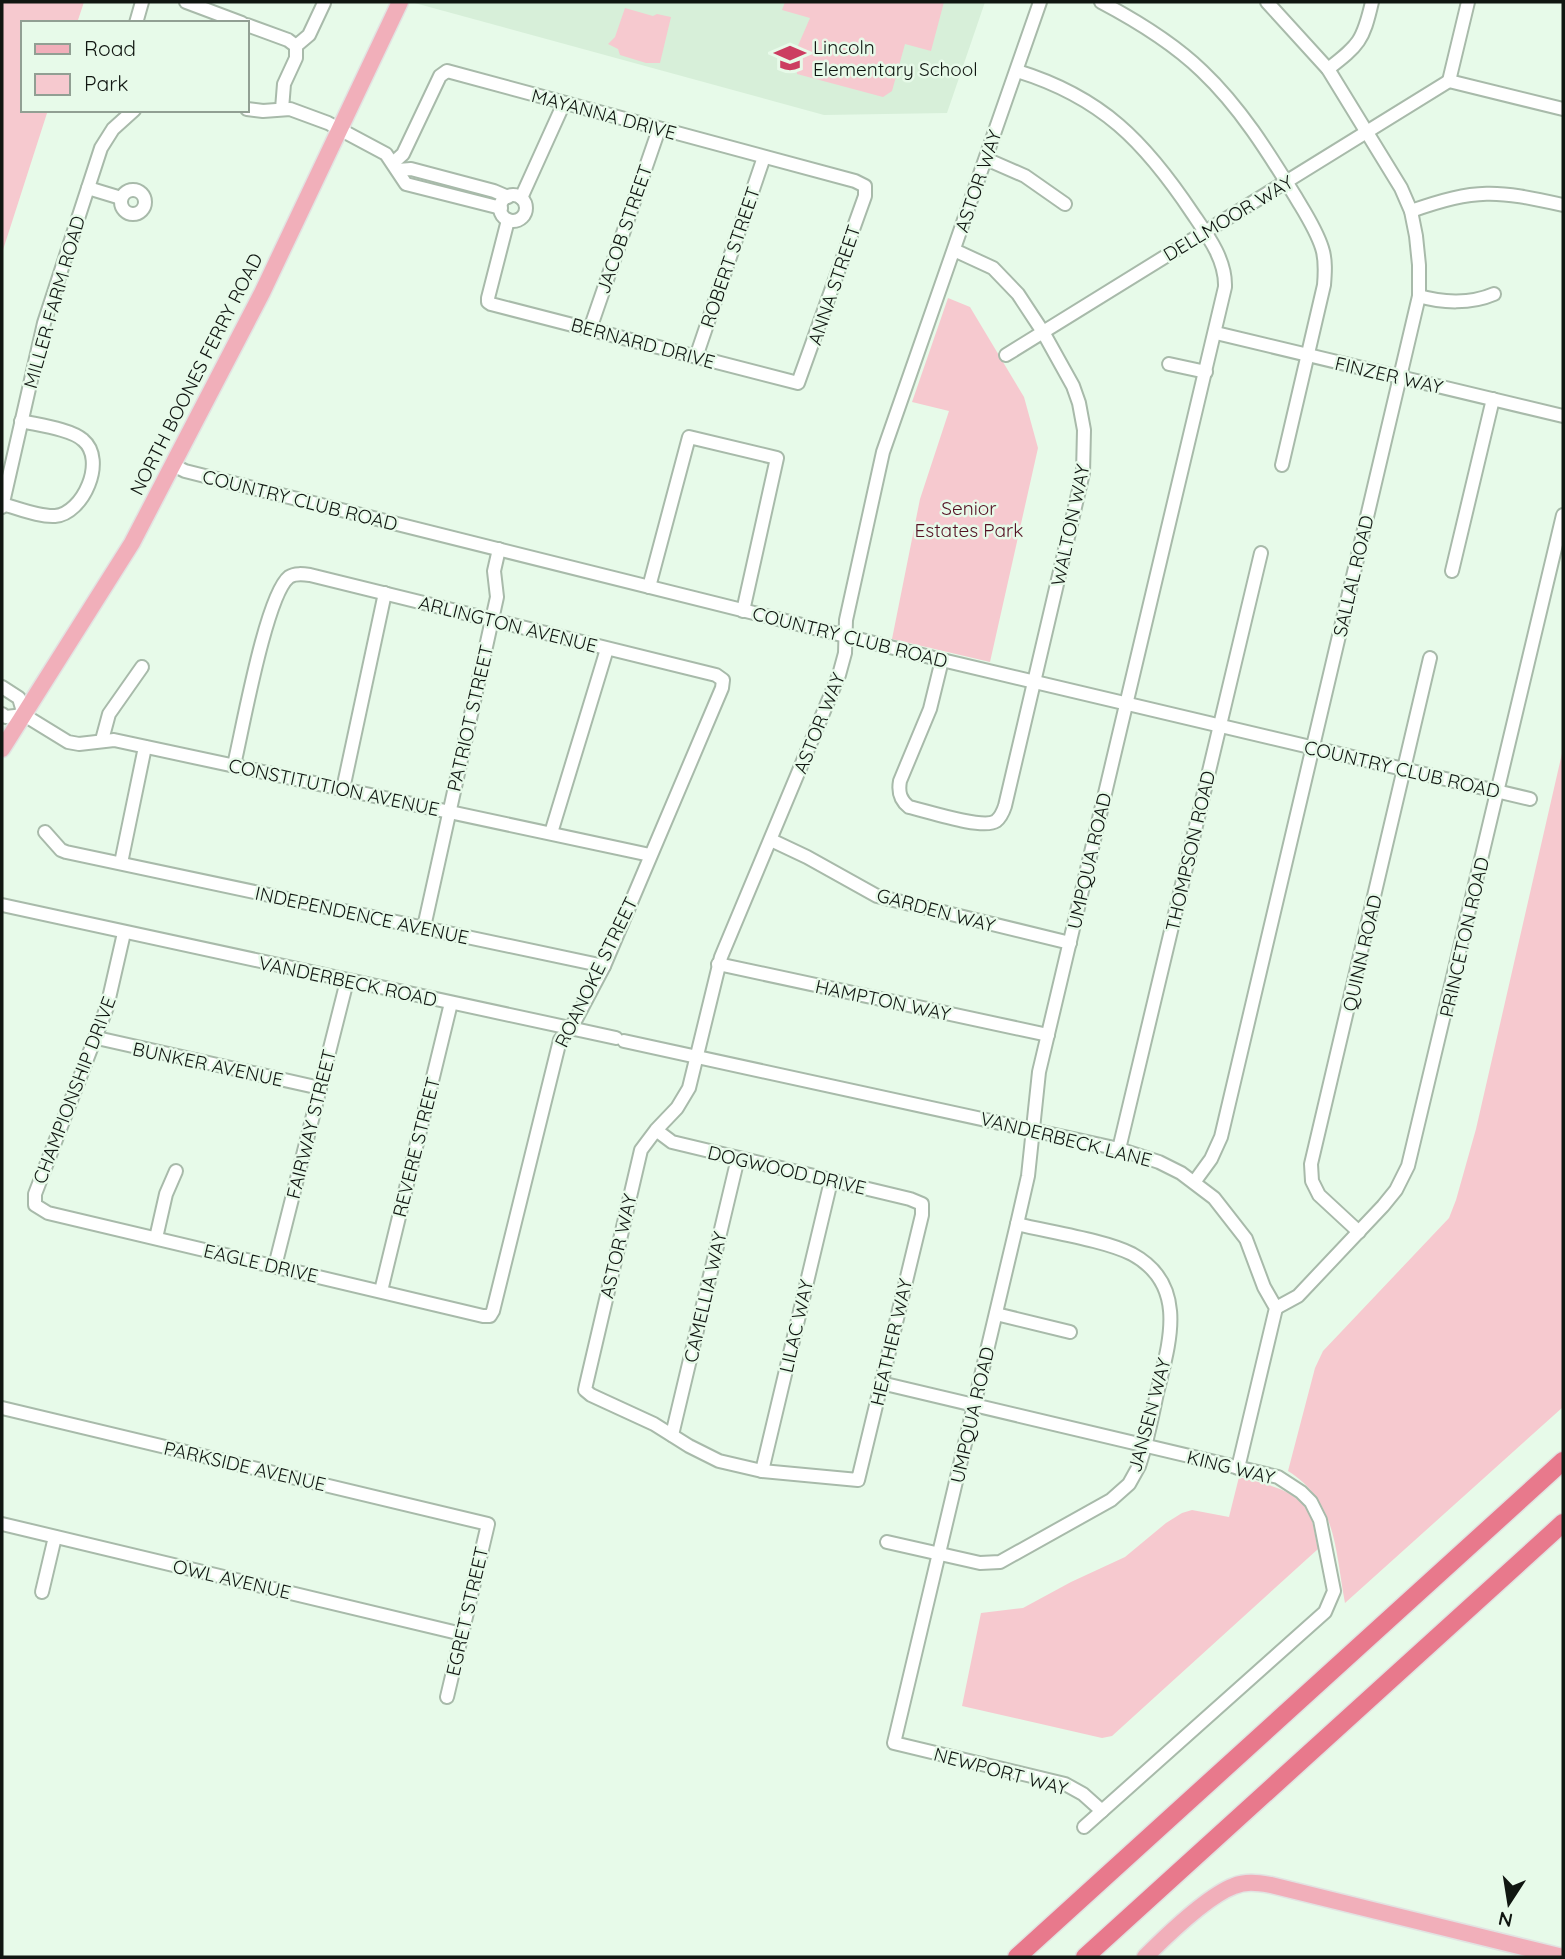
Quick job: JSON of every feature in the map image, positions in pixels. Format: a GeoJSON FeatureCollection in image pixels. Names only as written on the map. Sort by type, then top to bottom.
{"type":"FeatureCollection","features":[{"type":"Feature","properties":{"kind":"highway"},"geometry":{"type":"LineString","coordinates":[[1017,1957],[1563,1461]]}},
{"type":"Feature","properties":{"kind":"highway"},"geometry":{"type":"LineString","coordinates":[[1085,1957],[1563,1523]]}},
{"type":"Feature","properties":{"kind":"main road","name":"NORTH BOONES FERRY ROAD"},"geometry":{"type":"LineString","coordinates":[[2,749],[118,568],[173,465],[262,293],[400,2]]}},
{"type":"Feature","properties":{"kind":"main road"},"geometry":{"type":"LineString","coordinates":[[1145,1957],[1211,1900],[1234,1886],[1253,1882],[1563,1957]]}},
{"type":"Feature","properties":{"kind":"street"},"geometry":{"type":"LineString","coordinates":[[137,21],[142,2]]}},
{"type":"Feature","properties":{"kind":"street"},"geometry":{"type":"LineString","coordinates":[[186,2],[236,21]]}},
{"type":"Feature","properties":{"kind":"street","name":"ASTOR WAY"},"geometry":{"type":"LineString","coordinates":[[672,1435],[585,1390],[639,1159],[645,1143],[683,1099],[692,1080],[718,964],[836,686],[845,653],[846,620],[883,452],[1040,2]]}},
{"type":"Feature","properties":{"kind":"street"},"geometry":{"type":"LineString","coordinates":[[1101,2],[1146,27],[1203,72],[1236,108],[1314,229],[1325,262],[1324,285],[1282,465]]}},
{"type":"Feature","properties":{"kind":"street","name":"SALLAL ROAD"},"geometry":{"type":"LineString","coordinates":[[1195,1181],[1211,1159],[1221,1136],[1419,296],[1418,249],[1411,211],[1401,188],[1328,69],[1267,2]]}},
{"type":"Feature","properties":{"kind":"street"},"geometry":{"type":"LineString","coordinates":[[1328,69],[1355,48],[1365,32],[1372,2]]}},
{"type":"Feature","properties":{"kind":"street"},"geometry":{"type":"LineString","coordinates":[[1468,2],[1449,81],[1563,109]]}},
{"type":"Feature","properties":{"kind":"street"},"geometry":{"type":"LineString","coordinates":[[282,109],[284,84],[296,58],[296,46],[309,35],[324,3]]}},
{"type":"Feature","properties":{"kind":"street"},"geometry":{"type":"LineString","coordinates":[[248,25],[288,40],[296,46]]}},
{"type":"Feature","properties":{"kind":"street","name":"MAYANNA DRIVE"},"geometry":{"type":"LineString","coordinates":[[396,167],[444,71],[855,181],[865,186]]}},
{"type":"Feature","properties":{"kind":"street","name":"UMPQUA ROAD"},"geometry":{"type":"LineString","coordinates":[[894,1743],[1028,1176],[1036,1089],[1048,1035],[1216,333],[1225,279],[1219,256],[1205,231],[1167,174],[1126,130],[1062,88],[1017,71]]}},
{"type":"Feature","properties":{"kind":"street","name":"DELLMOOR WAY"},"geometry":{"type":"LineString","coordinates":[[1006,355],[1449,81]]}},
{"type":"Feature","properties":{"kind":"street"},"geometry":{"type":"LineString","coordinates":[[248,108],[263,111],[282,109],[303,113],[383,152],[396,167],[494,191],[510,201],[526,205],[523,216],[514,221],[502,215],[510,201],[564,103]]}},
{"type":"Feature","properties":{"kind":"street","name":"MILLER FARM ROAD"},"geometry":{"type":"LineString","coordinates":[[2,505],[44,323],[101,148],[113,129],[132,112]]}},
{"type":"Feature","properties":{"kind":"street","name":"JACOB STREET"},"geometry":{"type":"LineString","coordinates":[[590,329],[659,129]]}},
{"type":"Feature","properties":{"kind":"street","name":"ROBERT STREET"},"geometry":{"type":"LineString","coordinates":[[696,357],[764,157]]}},
{"type":"Feature","properties":{"kind":"street"},"geometry":{"type":"LineString","coordinates":[[986,159],[1040,184],[1065,204]]}},
{"type":"Feature","properties":{"kind":"street","name":"ANNA STREET"},"geometry":{"type":"LineString","coordinates":[[798,383],[865,196],[865,186]]}},
{"type":"Feature","properties":{"kind":"street"},"geometry":{"type":"LineString","coordinates":[[88,188],[121,198]]}},
{"type":"Feature","properties":{"kind":"street"},"geometry":{"type":"LineString","coordinates":[[1411,211],[1445,199],[1483,192],[1514,194],[1563,205]]}},
{"type":"Feature","properties":{"kind":"street","name":"BERNARD DRIVE"},"geometry":{"type":"LineString","coordinates":[[508,220],[488,302],[798,383]]}},
{"type":"Feature","properties":{"kind":"street","name":"WALTON WAY"},"geometry":{"type":"LineString","coordinates":[[942,660],[930,709],[900,780],[899,792],[909,807],[977,823],[990,823],[997,820],[1003,812],[1083,473],[1085,443],[1077,396],[1043,332],[1018,294],[1003,277],[979,260],[954,250]]}},
{"type":"Feature","properties":{"kind":"street"},"geometry":{"type":"LineString","coordinates":[[1419,296],[1476,301],[1494,294]]}},
{"type":"Feature","properties":{"kind":"street","name":"FINZER WAY"},"geometry":{"type":"LineString","coordinates":[[1216,333],[1563,416]]}},
{"type":"Feature","properties":{"kind":"street"},"geometry":{"type":"LineString","coordinates":[[1169,364],[1206,372]]}},
{"type":"Feature","properties":{"kind":"street"},"geometry":{"type":"LineString","coordinates":[[1452,570],[1493,399]]}},
{"type":"Feature","properties":{"kind":"street"},"geometry":{"type":"LineString","coordinates":[[2,505],[50,516],[67,512],[76,505],[94,468],[93,455],[81,438],[21,421]]}},
{"type":"Feature","properties":{"kind":"street"},"geometry":{"type":"LineString","coordinates":[[649,587],[690,437],[777,458],[743,611]]}},
{"type":"Feature","properties":{"kind":"street","name":"COUNTRY CLUB ROAD"},"geometry":{"type":"LineString","coordinates":[[173,465],[185,471],[942,660],[1530,799]]}},
{"type":"Feature","properties":{"kind":"street","name":"PRINCETON ROAD"},"geometry":{"type":"LineString","coordinates":[[1276,1308],[1298,1296],[1391,1197],[1408,1166],[1563,515]]}},
{"type":"Feature","properties":{"kind":"street","name":"PATRIOT STREET"},"geometry":{"type":"LineString","coordinates":[[424,927],[498,592],[494,571],[499,549]]}},
{"type":"Feature","properties":{"kind":"street","name":"THOMPSON ROAD"},"geometry":{"type":"LineString","coordinates":[[1119,1149],[1261,553]]}},
{"type":"Feature","properties":{"kind":"street","name":"ARLINGTON AVENUE"},"geometry":{"type":"LineString","coordinates":[[234,765],[262,641],[279,593],[284,583],[292,576],[310,575],[385,593],[716,675],[723,680]]}},
{"type":"Feature","properties":{"kind":"street"},"geometry":{"type":"LineString","coordinates":[[342,789],[385,593]]}},
{"type":"Feature","properties":{"kind":"street"},"geometry":{"type":"LineString","coordinates":[[551,833],[607,649]]}},
{"type":"Feature","properties":{"kind":"street","name":"QUINN ROAD"},"geometry":{"type":"LineString","coordinates":[[1359,1231],[1319,1195],[1312,1181],[1311,1164],[1430,658]]}},
{"type":"Feature","properties":{"kind":"street"},"geometry":{"type":"LineString","coordinates":[[102,740],[108,714],[142,667]]}},
{"type":"Feature","properties":{"kind":"street","name":"ROANOKE STREET"},"geometry":{"type":"LineString","coordinates":[[490,1316],[560,1040],[604,966],[722,688],[723,680]]}},
{"type":"Feature","properties":{"kind":"street"},"geometry":{"type":"LineString","coordinates":[[2,687],[19,698],[24,715],[6,717],[2,714]]}},
{"type":"Feature","properties":{"kind":"street","name":"CONSTITUTION AVENUE"},"geometry":{"type":"LineString","coordinates":[[24,715],[68,742],[79,744],[114,740],[650,855]]}},
{"type":"Feature","properties":{"kind":"street"},"geometry":{"type":"LineString","coordinates":[[121,863],[145,747]]}},
{"type":"Feature","properties":{"kind":"street","name":"INDEPENDENCE AVENUE"},"geometry":{"type":"LineString","coordinates":[[45,832],[66,852],[604,966]]}},
{"type":"Feature","properties":{"kind":"street","name":"GARDEN WAY"},"geometry":{"type":"LineString","coordinates":[[771,840],[877,896],[1070,943]]}},
{"type":"Feature","properties":{"kind":"street","name":"VANDERBECK ROAD"},"geometry":{"type":"LineString","coordinates":[[2,905],[620,1040]]}},
{"type":"Feature","properties":{"kind":"street","name":"CHAMPIONSHIP DRIVE"},"geometry":{"type":"LineString","coordinates":[[35,1205],[37,1187],[97,1038],[113,986],[124,933]]}},
{"type":"Feature","properties":{"kind":"street","name":"HAMPTON WAY"},"geometry":{"type":"LineString","coordinates":[[718,964],[1048,1035]]}},
{"type":"Feature","properties":{"kind":"street","name":"FAIRWAY STREET"},"geometry":{"type":"LineString","coordinates":[[275,1266],[347,981]]}},
{"type":"Feature","properties":{"kind":"street","name":"REVERE STREET"},"geometry":{"type":"LineString","coordinates":[[381,1291],[451,1003]]}},
{"type":"Feature","properties":{"kind":"street","name":"BUNKER AVENUE"},"geometry":{"type":"LineString","coordinates":[[97,1038],[320,1088]]}},
{"type":"Feature","properties":{"kind":"street","name":"VANDERBECK LANE"},"geometry":{"type":"LineString","coordinates":[[620,1040],[1033,1129],[1119,1149],[1159,1162],[1195,1181],[1240,1228],[1264,1287],[1276,1308]]}},
{"type":"Feature","properties":{"kind":"street","name":"DOGWOOD DRIVE"},"geometry":{"type":"LineString","coordinates":[[656,1130],[672,1142],[922,1204]]}},
{"type":"Feature","properties":{"kind":"street","name":"CAMELLIA WAY"},"geometry":{"type":"LineString","coordinates":[[672,1435],[738,1158]]}},
{"type":"Feature","properties":{"kind":"street"},"geometry":{"type":"LineString","coordinates":[[156,1238],[166,1194],[176,1171]]}},
{"type":"Feature","properties":{"kind":"street","name":"LILAC WAY"},"geometry":{"type":"LineString","coordinates":[[762,1471],[831,1181]]}},
{"type":"Feature","properties":{"kind":"street","name":"HEATHER WAY"},"geometry":{"type":"LineString","coordinates":[[762,1471],[858,1480],[922,1215],[922,1204]]}},
{"type":"Feature","properties":{"kind":"street","name":"EAGLE DRIVE"},"geometry":{"type":"LineString","coordinates":[[35,1205],[48,1213],[490,1316]]}},
{"type":"Feature","properties":{"kind":"street","name":"JANSEN WAY"},"geometry":{"type":"LineString","coordinates":[[887,1542],[986,1564],[1008,1558],[1119,1494],[1136,1473],[1145,1446],[1171,1327],[1169,1303],[1161,1284],[1142,1261],[1125,1251],[1017,1224]]}},
{"type":"Feature","properties":{"kind":"street"},"geometry":{"type":"LineString","coordinates":[[1238,1468],[1276,1308]]}},
{"type":"Feature","properties":{"kind":"street"},"geometry":{"type":"LineString","coordinates":[[996,1314],[1070,1332]]}},
{"type":"Feature","properties":{"kind":"street","name":"KING WAY"},"geometry":{"type":"LineString","coordinates":[[881,1383],[1286,1481],[1311,1502],[1320,1520],[1333,1583],[1332,1598],[1325,1612],[1084,1827]]}},
{"type":"Feature","properties":{"kind":"street","name":"PARKSIDE AVENUE"},"geometry":{"type":"LineString","coordinates":[[2,1408],[488,1524]]}},
{"type":"Feature","properties":{"kind":"street"},"geometry":{"type":"LineString","coordinates":[[672,1435],[719,1461],[762,1471]]}},
{"type":"Feature","properties":{"kind":"street","name":"OWL AVENUE"},"geometry":{"type":"LineString","coordinates":[[2,1524],[462,1634]]}},
{"type":"Feature","properties":{"kind":"street","name":"EGRET STREET"},"geometry":{"type":"LineString","coordinates":[[447,1697],[488,1524]]}},
{"type":"Feature","properties":{"kind":"street"},"geometry":{"type":"LineString","coordinates":[[42,1592],[55,1537]]}},
{"type":"Feature","properties":{"kind":"street","name":"NEWPORT WAY"},"geometry":{"type":"LineString","coordinates":[[894,1743],[1065,1784],[1083,1794],[1102,1811]]}},
{"type":"Feature","properties":{"kind":"shaded area","name":"Lincoln Elementary School"},"geometry":{"type":"Polygon","coordinates":[[[411,2],[985,2],[947,113],[824,115],[411,2]]]}},
{"type":"Feature","properties":{"kind":"green space"},"geometry":{"type":"Polygon","coordinates":[[[2,2],[84,2],[78,21],[21,21],[21,112],[47,112],[2,253],[2,2]]]}},
{"type":"Feature","properties":{"kind":"green space"},"geometry":{"type":"Polygon","coordinates":[[[785,2],[944,2],[931,51],[905,44],[892,91],[883,97],[797,74],[797,48],[810,18],[782,10],[785,2]]]}},
{"type":"Feature","properties":{"kind":"green space"},"geometry":{"type":"Polygon","coordinates":[[[625,8],[653,16],[657,14],[671,17],[660,63],[646,63],[620,55],[618,49],[608,44],[615,37],[625,8]]]}},
{"type":"Feature","properties":{"kind":"green space","name":"Senior Estates Park"},"geometry":{"type":"Polygon","coordinates":[[[948,298],[970,307],[1024,397],[1038,448],[990,662],[892,639],[920,499],[949,411],[912,402],[948,298]]]}},
{"type":"Feature","properties":{"kind":"green space"},"geometry":{"type":"Polygon","coordinates":[[[1563,749],[1563,1407],[1345,1603],[1335,1546],[1325,1512],[1304,1483],[1288,1471],[1315,1368],[1323,1351],[1449,1218],[1456,1200],[1476,1129],[1563,749]]]}},
{"type":"Feature","properties":{"kind":"green space"},"geometry":{"type":"Polygon","coordinates":[[[1239,1477],[1277,1488],[1302,1503],[1310,1515],[1318,1549],[1112,1736],[1102,1738],[962,1706],[981,1613],[1023,1608],[1125,1557],[1182,1513],[1192,1510],[1229,1517],[1239,1477]]]}},
{"type":"Feature","properties":{"kind":"place","name":"Lincoln Elementary School"},"geometry":{"type":"Point","coordinates":[790,58]}}]}
